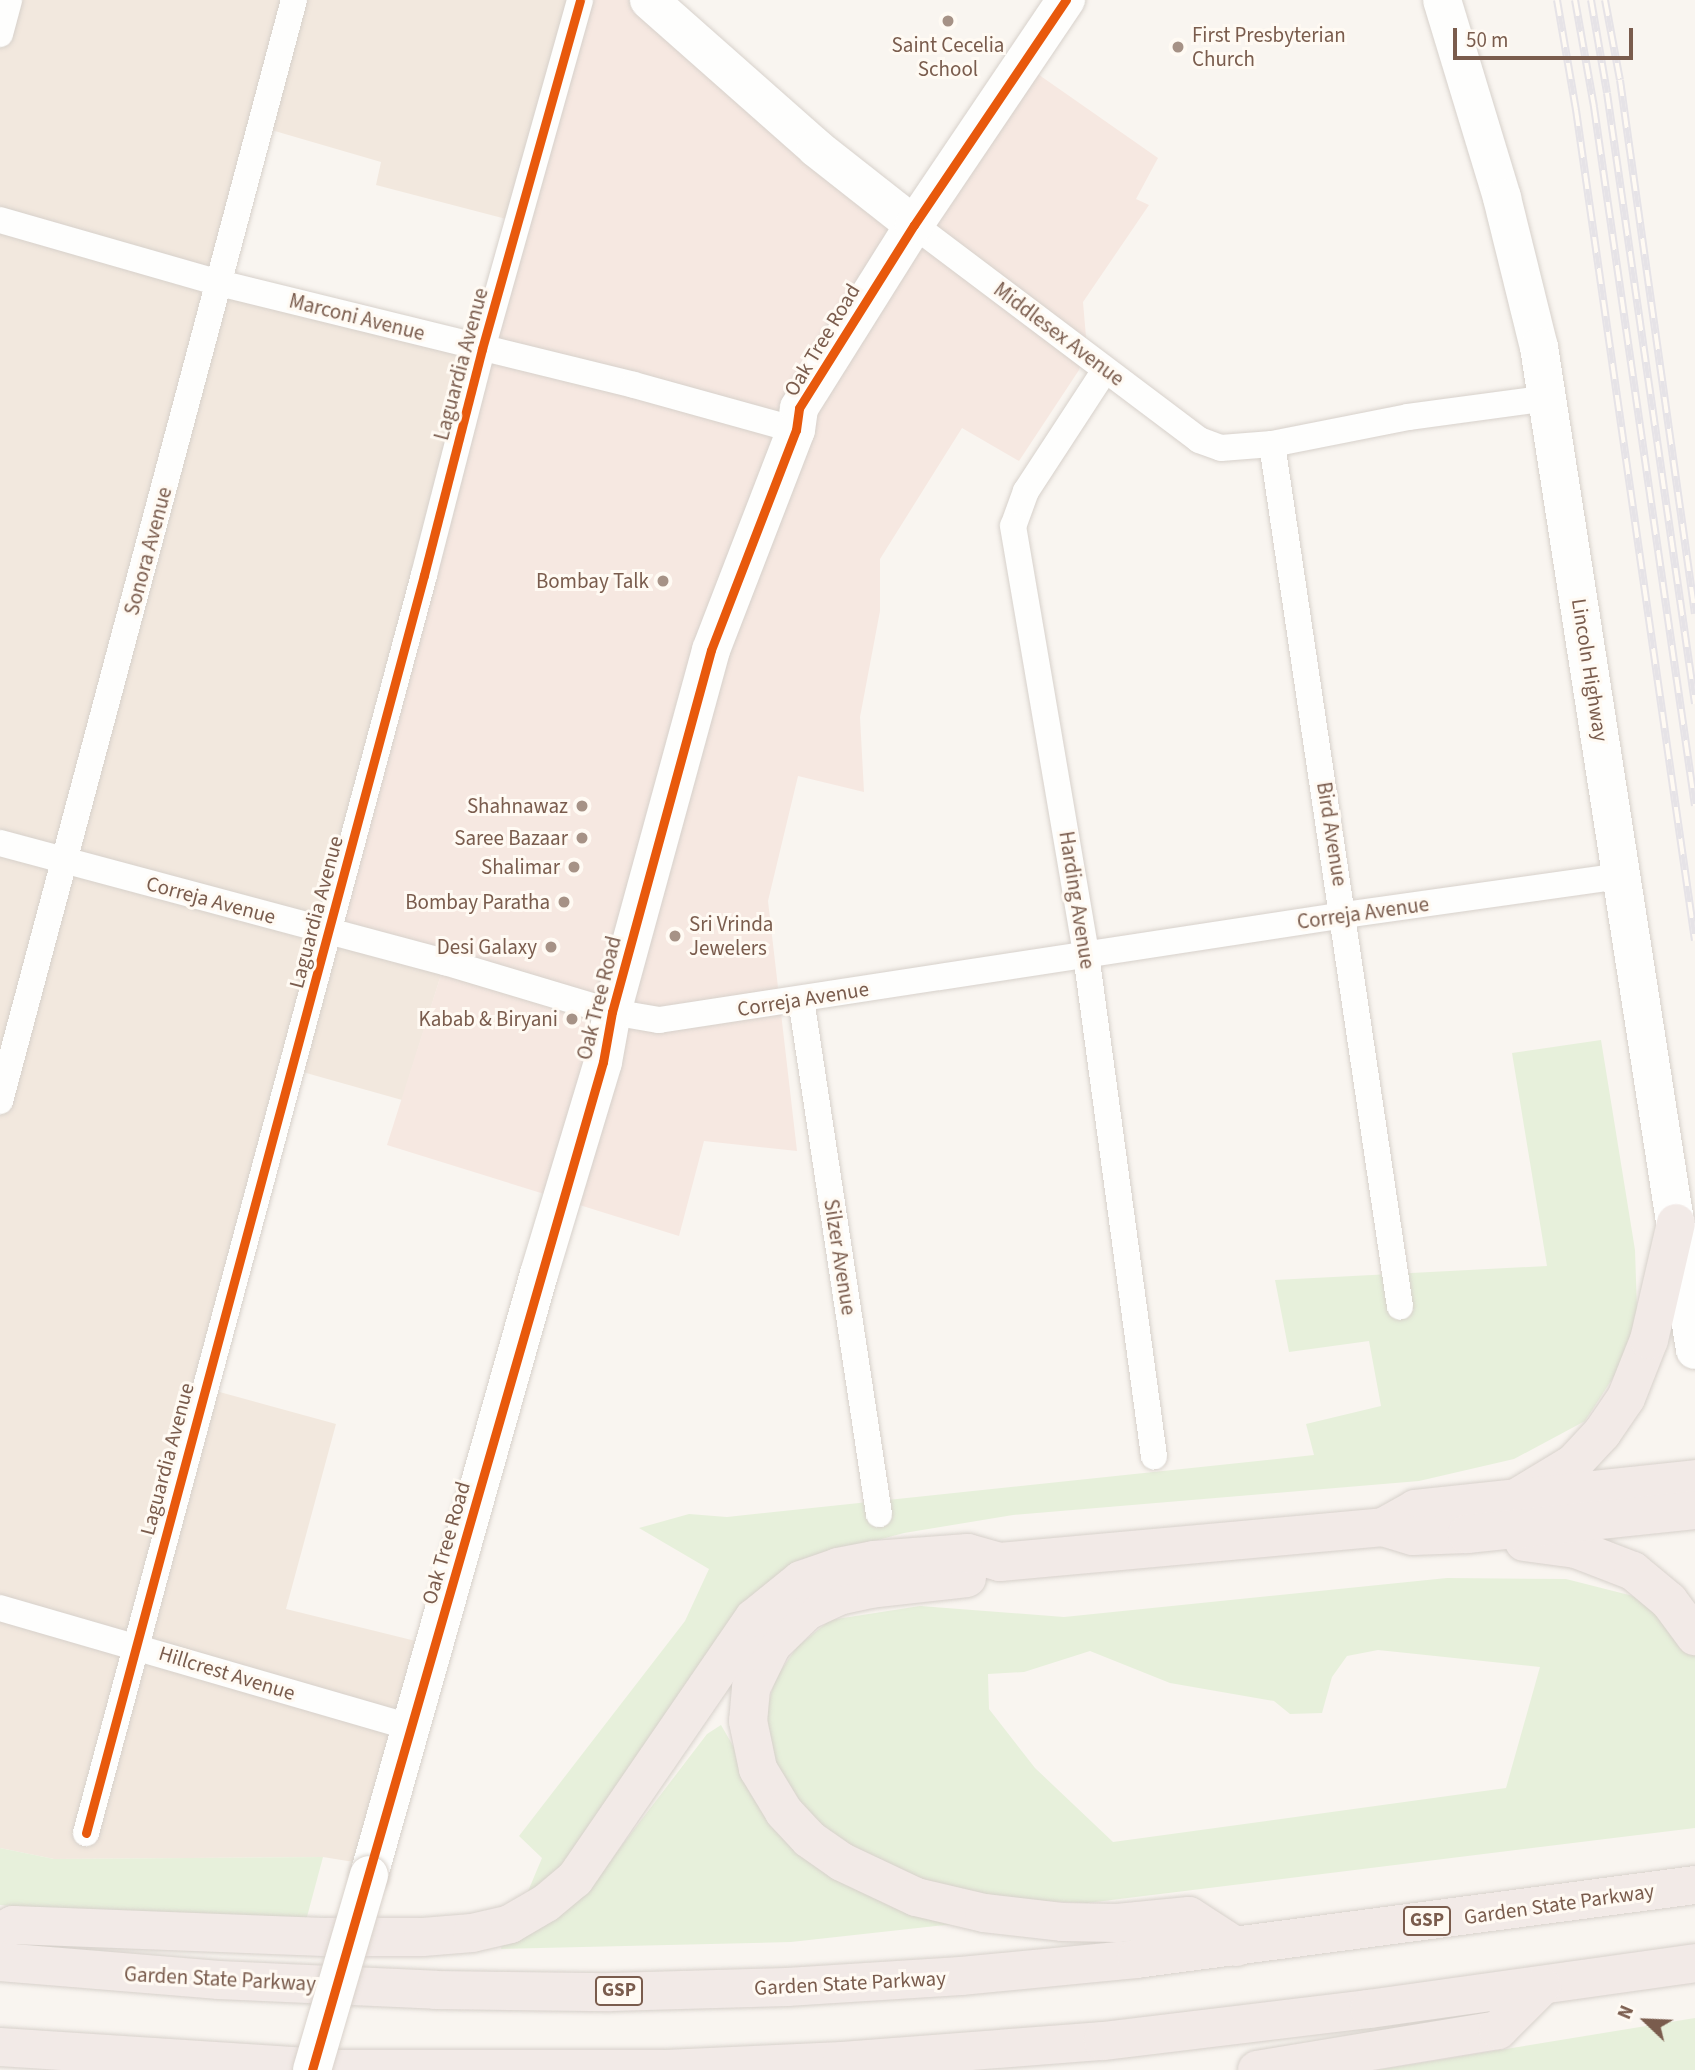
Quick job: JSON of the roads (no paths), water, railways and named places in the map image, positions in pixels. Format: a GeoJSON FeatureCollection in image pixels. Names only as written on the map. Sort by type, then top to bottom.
{"type":"FeatureCollection","features":[{"type":"Feature","properties":{"kind":"highway"},"geometry":{"type":"LineString","coordinates":[[1513,1500],[1574,1463],[1602,1433],[1626,1398],[1648,1340],[1676,1223]]}},
{"type":"Feature","properties":{"kind":"highway"},"geometry":{"type":"LineString","coordinates":[[1382,1527],[1415,1509],[1695,1479]]}},
{"type":"Feature","properties":{"kind":"highway"},"geometry":{"type":"LineString","coordinates":[[0,1932],[13,1925],[324,1937],[423,1937],[472,1933],[510,1924],[546,1903],[575,1879],[741,1633],[785,1590],[819,1573],[874,1560],[968,1552],[1000,1562],[1382,1527],[1413,1536],[1467,1534],[1695,1510]]}},
{"type":"Feature","properties":{"kind":"highway"},"geometry":{"type":"LineString","coordinates":[[1467,1534],[1576,1549],[1606,1558],[1633,1571],[1658,1590],[1695,1636]]}},
{"type":"Feature","properties":{"kind":"highway"},"geometry":{"type":"LineString","coordinates":[[1000,1562],[971,1578],[871,1589],[839,1596],[807,1611],[782,1632],[763,1658],[748,1704],[753,1754],[770,1791],[796,1826],[825,1852],[858,1872],[916,1897],[996,1915],[1063,1922],[1117,1923],[1189,1916],[1237,1947]]}},
{"type":"Feature","properties":{"kind":"highway","name":"Garden State Parkway"},"geometry":{"type":"LineString","coordinates":[[0,1962],[206,1979],[436,1990],[649,1991],[787,1987],[961,1976],[1237,1947],[1695,1885]]}},
{"type":"Feature","properties":{"kind":"highway"},"geometry":{"type":"LineString","coordinates":[[0,2047],[297,2069],[615,2070],[842,2061],[1029,2048],[1269,2022],[1695,1963]]}},
{"type":"Feature","properties":{"kind":"highway"},"geometry":{"type":"LineString","coordinates":[[1257,2070],[1498,2030],[1542,1986]]}},
{"type":"Feature","properties":{"kind":"street"},"geometry":{"type":"LineString","coordinates":[[0,34],[9,0]]}},
{"type":"Feature","properties":{"kind":"street","name":"Sonora Avenue"},"geometry":{"type":"LineString","coordinates":[[0,1101],[294,0]]}},
{"type":"Feature","properties":{"kind":"street","name":"Laguardia Avenue"},"geometry":{"type":"LineString","coordinates":[[86,1833],[329,932],[482,349],[580,0]]}},
{"type":"Feature","properties":{"kind":"street","name":"Middlesex Avenue"},"geometry":{"type":"LineString","coordinates":[[649,0],[816,148],[1105,370],[1209,444],[1236,449],[1408,417],[1548,398]]}},
{"type":"Feature","properties":{"kind":"street","name":"Oak Tree Road"},"geometry":{"type":"LineString","coordinates":[[297,2069],[369,1875],[413,1728],[539,1274],[603,1062],[612,1012],[711,650],[796,430],[799,408],[914,225],[1066,0]]}},
{"type":"Feature","properties":{"kind":"street","name":"Lincoln Highway"},"geometry":{"type":"LineString","coordinates":[[1441,0],[1502,198],[1539,347],[1695,1350]]}},
{"type":"Feature","properties":{"kind":"street","name":"Marconi Avenue"},"geometry":{"type":"LineString","coordinates":[[0,220],[219,283],[634,385],[796,430]]}},
{"type":"Feature","properties":{"kind":"street","name":"Harding Avenue"},"geometry":{"type":"LineString","coordinates":[[1105,370],[1026,491],[1013,526],[1086,954],[1154,1456]]}},
{"type":"Feature","properties":{"kind":"street","name":"Bird Avenue"},"geometry":{"type":"LineString","coordinates":[[1272,444],[1344,915],[1400,1307]]}},
{"type":"Feature","properties":{"kind":"street","name":"Correja Avenue"},"geometry":{"type":"LineString","coordinates":[[0,843],[445,962],[612,1012],[659,1020],[1344,915],[1621,877]]}},
{"type":"Feature","properties":{"kind":"street","name":"Silzer Avenue"},"geometry":{"type":"LineString","coordinates":[[802,999],[879,1514]]}},
{"type":"Feature","properties":{"kind":"street","name":"Hillcrest Avenue"},"geometry":{"type":"LineString","coordinates":[[0,1608],[413,1728]]}},
{"type":"Feature","properties":{"kind":"railway"},"geometry":{"type":"LineString","coordinates":[[1557,0],[1576,110],[1695,941]]}},
{"type":"Feature","properties":{"kind":"railway"},"geometry":{"type":"LineString","coordinates":[[1575,0],[1594,107],[1695,806]]}},
{"type":"Feature","properties":{"kind":"railway"},"geometry":{"type":"LineString","coordinates":[[1591,0],[1607,93],[1695,704]]}},
{"type":"Feature","properties":{"kind":"railway"},"geometry":{"type":"LineString","coordinates":[[1605,0],[1620,80],[1695,614]]}},
{"type":"Feature","properties":{"kind":"place","name":"Saint Cecelia School"},"geometry":{"type":"Point","coordinates":[948,21]}},
{"type":"Feature","properties":{"kind":"place","name":"First Presbyterian Church"},"geometry":{"type":"Point","coordinates":[1178,47]}},
{"type":"Feature","properties":{"kind":"place","name":"Bombay Talk"},"geometry":{"type":"Point","coordinates":[663,581]}},
{"type":"Feature","properties":{"kind":"place","name":"Shahnawaz"},"geometry":{"type":"Point","coordinates":[582,806]}},
{"type":"Feature","properties":{"kind":"place","name":"Saree Bazaar"},"geometry":{"type":"Point","coordinates":[582,838]}},
{"type":"Feature","properties":{"kind":"place","name":"Shalimar"},"geometry":{"type":"Point","coordinates":[574,867]}},
{"type":"Feature","properties":{"kind":"place","name":"Bombay Paratha"},"geometry":{"type":"Point","coordinates":[564,902]}},
{"type":"Feature","properties":{"kind":"place","name":"Sri Vrinda Jewelers"},"geometry":{"type":"Point","coordinates":[675,936]}},
{"type":"Feature","properties":{"kind":"place","name":"Desi Galaxy"},"geometry":{"type":"Point","coordinates":[551,947]}},
{"type":"Feature","properties":{"kind":"place","name":"Kabab & Biryani"},"geometry":{"type":"Point","coordinates":[572,1019]}}]}
